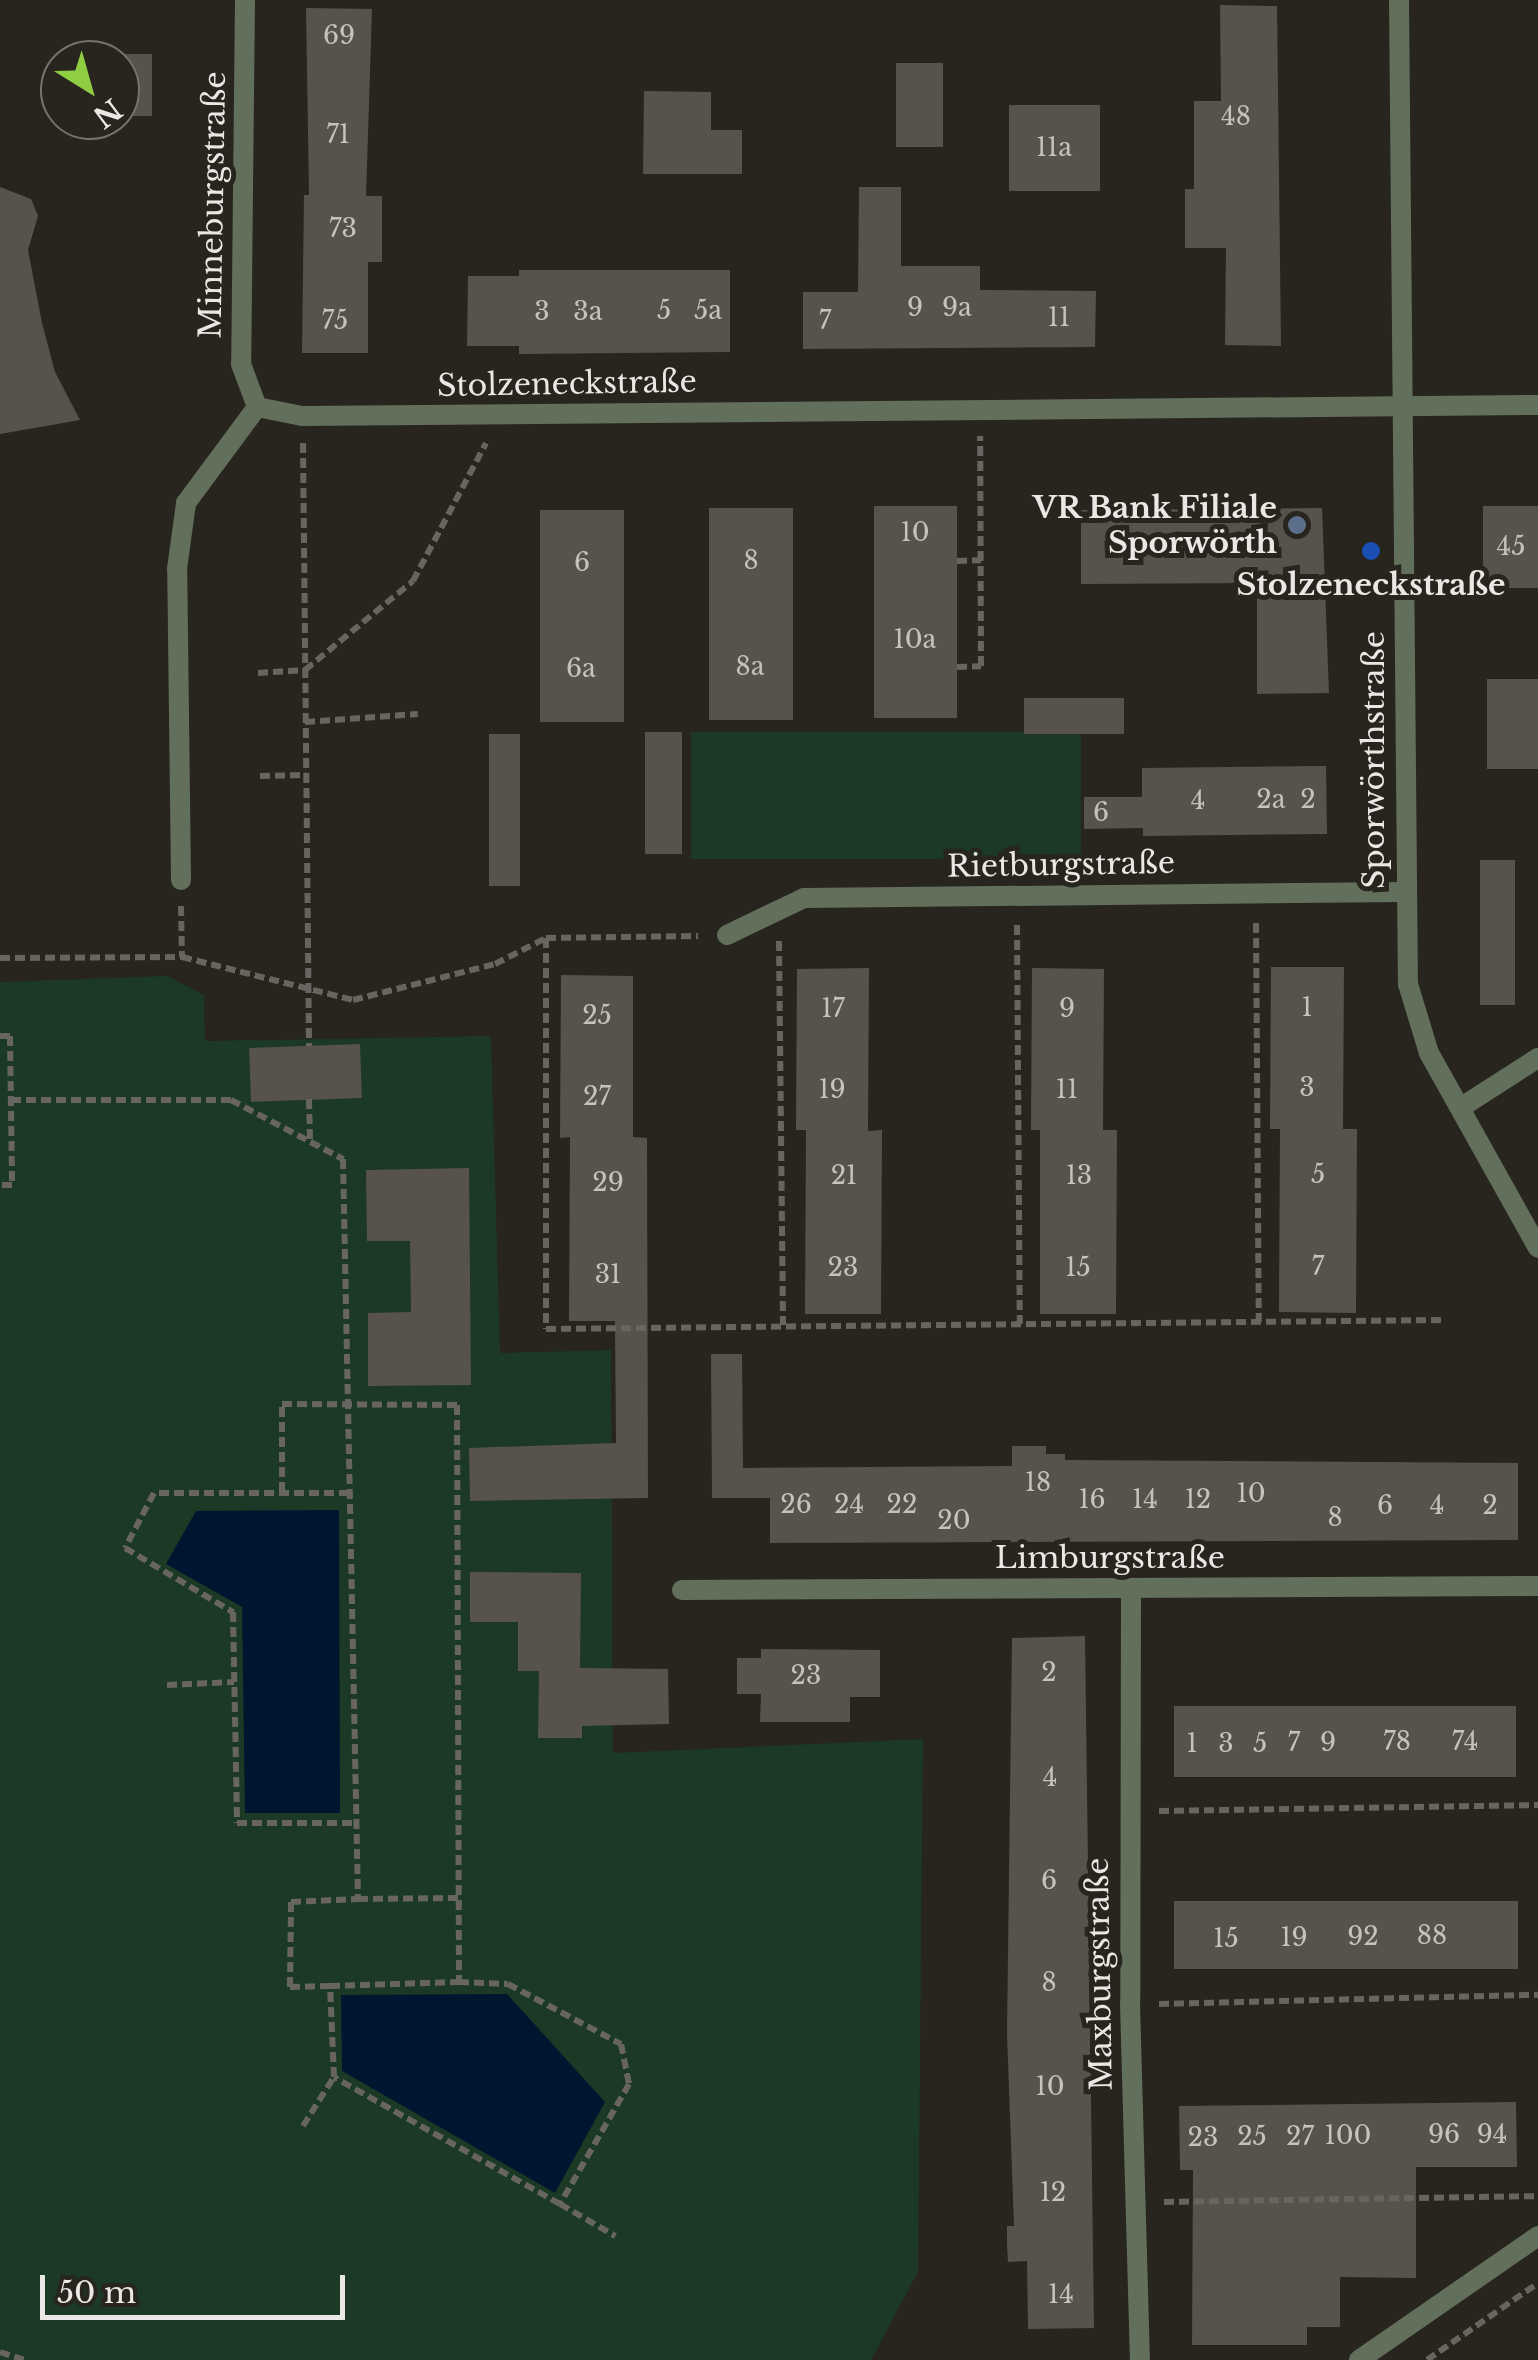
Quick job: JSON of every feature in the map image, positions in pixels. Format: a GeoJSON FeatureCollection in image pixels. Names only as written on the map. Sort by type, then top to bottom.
{"type":"FeatureCollection","features":[{"type":"Feature","properties":{"kind":"street","name":"Minneburgstraße"},"geometry":{"type":"LineString","coordinates":[[245,0],[241,364],[256,407]]}},
{"type":"Feature","properties":{"kind":"street","name":"Sporwörthstraße"},"geometry":{"type":"LineString","coordinates":[[1399,0],[1408,984],[1429,1053],[1538,1248]]}},
{"type":"Feature","properties":{"kind":"street","name":"Stolzeneckstraße"},"geometry":{"type":"LineString","coordinates":[[256,407],[302,416],[1538,405]]}},
{"type":"Feature","properties":{"kind":"street"},"geometry":{"type":"LineString","coordinates":[[181,880],[177,569],[186,503],[256,407]]}},
{"type":"Feature","properties":{"kind":"street","name":"Rietburgstraße"},"geometry":{"type":"LineString","coordinates":[[726,935],[804,898],[1405,892]]}},
{"type":"Feature","properties":{"kind":"street"},"geometry":{"type":"LineString","coordinates":[[1460,1108],[1538,1058]]}},
{"type":"Feature","properties":{"kind":"street","name":"Limburgstraße"},"geometry":{"type":"LineString","coordinates":[[682,1590],[1538,1586]]}},
{"type":"Feature","properties":{"kind":"street","name":"Maxburgstraße"},"geometry":{"type":"LineString","coordinates":[[1131,1588],[1130,2004],[1140,2360]]}},
{"type":"Feature","properties":{"kind":"street"},"geometry":{"type":"LineString","coordinates":[[1359,2360],[1538,2236]]}},
{"type":"Feature","properties":{"kind":"path"},"geometry":{"type":"LineString","coordinates":[[957,667],[981,666],[980,410]]}},
{"type":"Feature","properties":{"kind":"path"},"geometry":{"type":"LineString","coordinates":[[258,674],[305,670],[413,581],[500,415]]}},
{"type":"Feature","properties":{"kind":"path"},"geometry":{"type":"LineString","coordinates":[[302,416],[309,1046]]}},
{"type":"Feature","properties":{"kind":"path"},"geometry":{"type":"LineString","coordinates":[[957,561],[980,560]]}},
{"type":"Feature","properties":{"kind":"path"},"geometry":{"type":"LineString","coordinates":[[306,722],[418,714]]}},
{"type":"Feature","properties":{"kind":"path"},"geometry":{"type":"LineString","coordinates":[[260,776],[306,775]]}},
{"type":"Feature","properties":{"kind":"path"},"geometry":{"type":"LineString","coordinates":[[181,880],[182,957]]}},
{"type":"Feature","properties":{"kind":"path"},"geometry":{"type":"LineString","coordinates":[[1256,894],[1259,1322]]}},
{"type":"Feature","properties":{"kind":"path"},"geometry":{"type":"LineString","coordinates":[[1017,896],[1020,1324]]}},
{"type":"Feature","properties":{"kind":"path"},"geometry":{"type":"LineString","coordinates":[[778,910],[783,1325]]}},
{"type":"Feature","properties":{"kind":"path"},"geometry":{"type":"LineString","coordinates":[[0,958],[182,957],[352,1000],[494,964],[546,938],[726,935]]}},
{"type":"Feature","properties":{"kind":"path"},"geometry":{"type":"LineString","coordinates":[[546,938],[546,1328],[1445,1320]]}},
{"type":"Feature","properties":{"kind":"path"},"geometry":{"type":"LineString","coordinates":[[0,1036],[10,1036],[12,1185],[0,1185]]}},
{"type":"Feature","properties":{"kind":"path"},"geometry":{"type":"LineString","coordinates":[[309,1099],[310,1141]]}},
{"type":"Feature","properties":{"kind":"path"},"geometry":{"type":"LineString","coordinates":[[10,1100],[231,1100],[343,1159],[358,1899]]}},
{"type":"Feature","properties":{"kind":"path"},"geometry":{"type":"LineString","coordinates":[[282,1492],[282,1404],[457,1404],[459,1982]]}},
{"type":"Feature","properties":{"kind":"path"},"geometry":{"type":"LineString","coordinates":[[350,1493],[154,1493],[126,1548],[234,1612],[237,1823],[356,1823]]}},
{"type":"Feature","properties":{"kind":"path"},"geometry":{"type":"LineString","coordinates":[[167,1685],[234,1682]]}},
{"type":"Feature","properties":{"kind":"path"},"geometry":{"type":"LineString","coordinates":[[1129,1812],[1538,1805]]}},
{"type":"Feature","properties":{"kind":"path"},"geometry":{"type":"LineString","coordinates":[[459,1898],[291,1902],[290,1986],[508,1984],[622,2044],[629,2084],[560,2204]]}},
{"type":"Feature","properties":{"kind":"path"},"geometry":{"type":"LineString","coordinates":[[302,2126],[334,2077],[330,1986]]}},
{"type":"Feature","properties":{"kind":"path"},"geometry":{"type":"LineString","coordinates":[[1130,2004],[1538,1995]]}},
{"type":"Feature","properties":{"kind":"path"},"geometry":{"type":"LineString","coordinates":[[334,2077],[615,2236]]}},
{"type":"Feature","properties":{"kind":"path"},"geometry":{"type":"LineString","coordinates":[[1134,2202],[1538,2196]]}},
{"type":"Feature","properties":{"kind":"path"},"geometry":{"type":"LineString","coordinates":[[1358,2199],[1358,2210]]}},
{"type":"Feature","properties":{"kind":"path"},"geometry":{"type":"LineString","coordinates":[[1246,2201],[1246,2212]]}},
{"type":"Feature","properties":{"kind":"path"},"geometry":{"type":"LineString","coordinates":[[1427,2360],[1538,2283]]}},
{"type":"Feature","properties":{"kind":"path"},"geometry":{"type":"LineString","coordinates":[[0,2352],[24,2360]]}},
{"type":"Feature","properties":{"kind":"green space"},"geometry":{"type":"Polygon","coordinates":[[[691,732],[1081,732],[1081,859],[691,859],[691,732]]]}},
{"type":"Feature","properties":{"kind":"green space"},"geometry":{"type":"Polygon","coordinates":[[[167,976],[204,995],[205,1041],[491,1036],[500,1353],[611,1350],[613,1753],[923,1739],[918,2272],[871,2360],[0,2360],[0,982],[167,976]]]}},
{"type":"Feature","properties":{"kind":"water"},"geometry":{"type":"Polygon","coordinates":[[[339,1510],[340,1813],[245,1813],[242,1607],[166,1564],[196,1511],[339,1510]]]}},
{"type":"Feature","properties":{"kind":"water"},"geometry":{"type":"Polygon","coordinates":[[[507,1994],[605,2102],[555,2193],[342,2071],[341,1995],[507,1994]]]}},
{"type":"Feature","properties":{"kind":"building"},"geometry":{"type":"Polygon","coordinates":[[[1220,5],[1277,6],[1281,346],[1225,345],[1226,248],[1185,248],[1185,189],[1194,189],[1194,101],[1221,101],[1220,5]]]}},
{"type":"Feature","properties":{"kind":"building"},"geometry":{"type":"Polygon","coordinates":[[[306,8],[372,9],[366,196],[382,196],[382,262],[368,262],[368,353],[302,353],[304,195],[309,195],[306,8]]]}},
{"type":"Feature","properties":{"kind":"building"},"geometry":{"type":"Polygon","coordinates":[[[140,54],[152,54],[152,116],[140,116],[140,54]]]}},
{"type":"Feature","properties":{"kind":"building"},"geometry":{"type":"Polygon","coordinates":[[[896,63],[943,63],[943,147],[896,147],[896,63]]]}},
{"type":"Feature","properties":{"kind":"building"},"geometry":{"type":"Polygon","coordinates":[[[644,91],[711,92],[711,130],[742,130],[742,174],[643,174],[644,91]]]}},
{"type":"Feature","properties":{"kind":"building"},"geometry":{"type":"Polygon","coordinates":[[[1009,105],[1100,105],[1100,191],[1009,191],[1009,105]]]}},
{"type":"Feature","properties":{"kind":"building"},"geometry":{"type":"Polygon","coordinates":[[[0,187],[31,199],[38,216],[28,250],[42,323],[55,372],[80,420],[0,434],[0,187]]]}},
{"type":"Feature","properties":{"kind":"building"},"geometry":{"type":"Polygon","coordinates":[[[859,187],[901,187],[901,266],[980,266],[980,290],[1096,291],[1095,347],[803,349],[803,292],[858,292],[859,187]]]}},
{"type":"Feature","properties":{"kind":"building"},"geometry":{"type":"Polygon","coordinates":[[[519,270],[730,270],[730,352],[519,354],[519,346],[467,346],[468,276],[519,276],[519,270]]]}},
{"type":"Feature","properties":{"kind":"building"},"geometry":{"type":"Polygon","coordinates":[[[874,506],[957,506],[957,718],[874,718],[874,506]]]}},
{"type":"Feature","properties":{"kind":"building"},"geometry":{"type":"Polygon","coordinates":[[[1483,506],[1538,506],[1538,588],[1483,588],[1483,506]]]}},
{"type":"Feature","properties":{"kind":"building"},"geometry":{"type":"Polygon","coordinates":[[[709,508],[793,508],[793,720],[709,720],[709,508]]]}},
{"type":"Feature","properties":{"kind":"building"},"geometry":{"type":"Polygon","coordinates":[[[1322,508],[1329,693],[1257,694],[1257,583],[1081,584],[1081,510],[1322,508]]]}},
{"type":"Feature","properties":{"kind":"building"},"geometry":{"type":"Polygon","coordinates":[[[540,510],[624,510],[624,722],[540,722],[540,510]]]}},
{"type":"Feature","properties":{"kind":"building"},"geometry":{"type":"Polygon","coordinates":[[[1487,679],[1538,679],[1538,769],[1487,769],[1487,679]]]}},
{"type":"Feature","properties":{"kind":"building"},"geometry":{"type":"Polygon","coordinates":[[[1024,698],[1124,698],[1124,734],[1024,734],[1024,698]]]}},
{"type":"Feature","properties":{"kind":"building"},"geometry":{"type":"Polygon","coordinates":[[[645,732],[682,732],[682,854],[645,854],[645,732]]]}},
{"type":"Feature","properties":{"kind":"building"},"geometry":{"type":"Polygon","coordinates":[[[489,734],[520,734],[520,886],[489,886],[489,734]]]}},
{"type":"Feature","properties":{"kind":"building"},"geometry":{"type":"Polygon","coordinates":[[[1326,766],[1327,834],[1143,836],[1143,828],[1084,829],[1084,797],[1142,797],[1142,768],[1326,766]]]}},
{"type":"Feature","properties":{"kind":"building"},"geometry":{"type":"Polygon","coordinates":[[[1480,860],[1515,860],[1515,1005],[1480,1005],[1480,860]]]}},
{"type":"Feature","properties":{"kind":"building"},"geometry":{"type":"Polygon","coordinates":[[[1271,967],[1344,967],[1343,1129],[1357,1129],[1356,1313],[1279,1312],[1280,1129],[1270,1129],[1271,967]]]}},
{"type":"Feature","properties":{"kind":"building"},"geometry":{"type":"Polygon","coordinates":[[[869,968],[868,1131],[882,1130],[881,1314],[805,1314],[806,1130],[796,1130],[797,969],[869,968]]]}},
{"type":"Feature","properties":{"kind":"building"},"geometry":{"type":"Polygon","coordinates":[[[1032,968],[1104,969],[1103,1130],[1117,1130],[1116,1314],[1040,1314],[1040,1130],[1031,1130],[1032,968]]]}},
{"type":"Feature","properties":{"kind":"building"},"geometry":{"type":"Polygon","coordinates":[[[561,975],[633,976],[633,1137],[647,1138],[648,1498],[470,1501],[469,1448],[616,1443],[615,1321],[569,1321],[570,1137],[560,1138],[561,975]]]}},
{"type":"Feature","properties":{"kind":"building"},"geometry":{"type":"Polygon","coordinates":[[[360,1044],[362,1098],[251,1102],[249,1048],[360,1044]]]}},
{"type":"Feature","properties":{"kind":"building"},"geometry":{"type":"Polygon","coordinates":[[[469,1168],[471,1385],[368,1386],[368,1313],[411,1312],[410,1241],[367,1241],[366,1170],[469,1168]]]}},
{"type":"Feature","properties":{"kind":"building"},"geometry":{"type":"Polygon","coordinates":[[[711,1354],[742,1354],[743,1468],[1012,1466],[1012,1446],[1046,1446],[1046,1454],[1065,1454],[1065,1460],[1518,1463],[1518,1540],[770,1543],[770,1498],[712,1498],[711,1354]]]}},
{"type":"Feature","properties":{"kind":"building"},"geometry":{"type":"Polygon","coordinates":[[[470,1572],[581,1573],[580,1668],[668,1669],[669,1724],[582,1726],[582,1738],[538,1738],[539,1671],[518,1671],[518,1622],[470,1622],[470,1572]]]}},
{"type":"Feature","properties":{"kind":"building"},"geometry":{"type":"Polygon","coordinates":[[[1085,1636],[1094,2328],[1028,2329],[1027,2261],[1008,2262],[1007,2244],[1007,2226],[1014,2226],[1007,2034],[1012,1638],[1085,1636]]]}},
{"type":"Feature","properties":{"kind":"building"},"geometry":{"type":"Polygon","coordinates":[[[761,1649],[880,1650],[880,1697],[850,1697],[850,1722],[760,1722],[761,1694],[737,1694],[737,1658],[761,1658],[761,1649]]]}},
{"type":"Feature","properties":{"kind":"building"},"geometry":{"type":"Polygon","coordinates":[[[1174,1706],[1516,1706],[1516,1777],[1174,1777],[1174,1706]]]}},
{"type":"Feature","properties":{"kind":"building"},"geometry":{"type":"Polygon","coordinates":[[[1174,1901],[1518,1901],[1518,1969],[1174,1969],[1174,1901]]]}},
{"type":"Feature","properties":{"kind":"building"},"geometry":{"type":"Polygon","coordinates":[[[1516,2102],[1517,2167],[1416,2167],[1416,2278],[1340,2277],[1340,2327],[1307,2327],[1307,2345],[1192,2345],[1193,2170],[1180,2170],[1179,2106],[1516,2102]]]}},
{"type":"Feature","properties":{"kind":"place","name":"VR Bank Filiale Sporwörth"},"geometry":{"type":"Point","coordinates":[1297,525]}},
{"type":"Feature","properties":{"kind":"place","name":"Stolzeneckstraße"},"geometry":{"type":"Point","coordinates":[1371,551]}}]}
